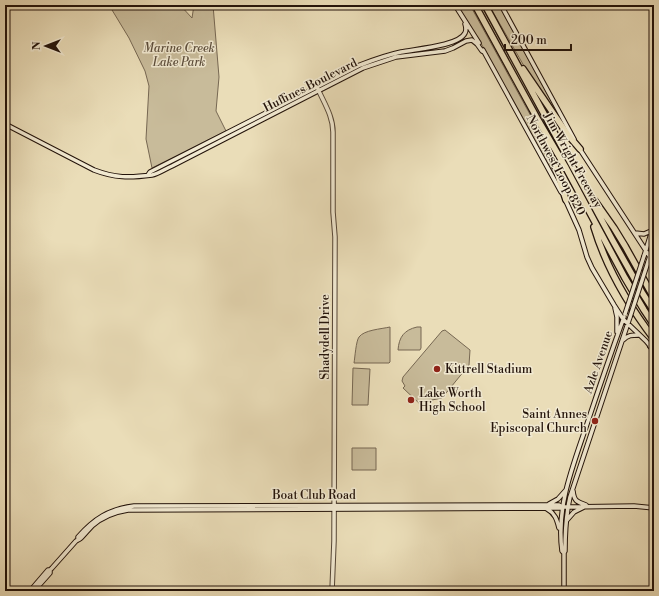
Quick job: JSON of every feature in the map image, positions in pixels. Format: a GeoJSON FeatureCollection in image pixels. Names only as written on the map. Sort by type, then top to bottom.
{"type":"FeatureCollection","features":[{"type":"Feature","properties":{"kind":"highway","name":"Jim Wright Freeway"},"geometry":{"type":"LineString","coordinates":[[475,5],[566,168],[628,284],[654,325]]}},
{"type":"Feature","properties":{"kind":"highway","name":"Jim Wright Freeway"},"geometry":{"type":"LineString","coordinates":[[485,5],[588,195],[654,311]]}},
{"type":"Feature","properties":{"kind":"highway"},"geometry":{"type":"LineString","coordinates":[[504,40],[508,42],[520,63],[568,135],[580,149]]}},
{"type":"Feature","properties":{"kind":"highway"},"geometry":{"type":"LineString","coordinates":[[538,120],[566,200]]}},
{"type":"Feature","properties":{"kind":"highway"},"geometry":{"type":"LineString","coordinates":[[588,195],[594,199],[614,228],[654,298]]}},
{"type":"Feature","properties":{"kind":"highway"},"geometry":{"type":"LineString","coordinates":[[593,219],[595,229],[614,276],[654,339]]}},
{"type":"Feature","properties":{"kind":"main road","name":"Northwest Loop 820"},"geometry":{"type":"LineString","coordinates":[[455,5],[484,52],[566,200],[592,268],[623,319],[653,349]]}},
{"type":"Feature","properties":{"kind":"main road"},"geometry":{"type":"LineString","coordinates":[[501,5],[580,149],[654,262]]}},
{"type":"Feature","properties":{"kind":"main road","name":"Huffines Boulevard"},"geometry":{"type":"LineString","coordinates":[[5,124],[106,175],[132,177],[148,175],[150,172],[372,63],[400,52],[433,47],[452,42],[465,34],[465,23]]}},
{"type":"Feature","properties":{"kind":"main road","name":"Huffines Boulevard"},"geometry":{"type":"LineString","coordinates":[[372,63],[453,48],[469,40],[477,44],[484,52]]}},
{"type":"Feature","properties":{"kind":"main road"},"geometry":{"type":"LineString","coordinates":[[433,47],[434,52]]}},
{"type":"Feature","properties":{"kind":"main road","name":"Shadydell Drive"},"geometry":{"type":"LineString","coordinates":[[318,89],[330,116],[333,127],[333,212],[335,237],[334,507],[332,591]]}},
{"type":"Feature","properties":{"kind":"main road","name":"Azle Avenue"},"geometry":{"type":"LineString","coordinates":[[564,553],[562,551],[560,540],[562,507],[566,489],[654,224]]}},
{"type":"Feature","properties":{"kind":"main road"},"geometry":{"type":"LineString","coordinates":[[635,233],[644,234],[652,230]]}},
{"type":"Feature","properties":{"kind":"main road","name":"Azle Avenue"},"geometry":{"type":"LineString","coordinates":[[564,591],[564,553],[568,507],[654,244]]}},
{"type":"Feature","properties":{"kind":"main road"},"geometry":{"type":"LineString","coordinates":[[614,306],[617,318],[617,336]]}},
{"type":"Feature","properties":{"kind":"main road"},"geometry":{"type":"LineString","coordinates":[[622,341],[627,336],[640,335]]}},
{"type":"Feature","properties":{"kind":"main road"},"geometry":{"type":"LineString","coordinates":[[584,432],[591,434]]}},
{"type":"Feature","properties":{"kind":"main road"},"geometry":{"type":"LineString","coordinates":[[579,447],[586,450]]}},
{"type":"Feature","properties":{"kind":"main road"},"geometry":{"type":"LineString","coordinates":[[573,488],[574,497],[576,500],[589,506]]}},
{"type":"Feature","properties":{"kind":"main road"},"geometry":{"type":"LineString","coordinates":[[560,540],[556,517],[546,506],[556,501],[566,489]]}},
{"type":"Feature","properties":{"kind":"main road","name":"Boat Club Road"},"geometry":{"type":"LineString","coordinates":[[30,591],[78,539],[78,537],[96,520],[110,512],[127,507],[154,505],[289,505],[334,507]]}},
{"type":"Feature","properties":{"kind":"main road"},"geometry":{"type":"LineString","coordinates":[[252,509],[254,507],[286,507],[289,505]]}},
{"type":"Feature","properties":{"kind":"main road","name":"Boat Club Road"},"geometry":{"type":"LineString","coordinates":[[78,539],[105,517],[128,510],[546,506],[560,508],[589,506],[634,506],[654,508]]}},
{"type":"Feature","properties":{"kind":"main road"},"geometry":{"type":"LineString","coordinates":[[566,521],[574,512],[589,506]]}},
{"type":"Feature","properties":{"kind":"main road","name":"Boat Club Road"},"geometry":{"type":"LineString","coordinates":[[34,591],[50,573],[50,570]]}},
{"type":"Feature","properties":{"kind":"green space","name":"Marine Creek Lake Park"},"geometry":{"type":"Polygon","coordinates":[[[109,5],[180,5],[192,18],[194,5],[213,5],[219,77],[216,111],[226,131],[152,168],[146,139],[149,86],[145,71],[129,38],[109,5]]]}},
{"type":"Feature","properties":{"kind":"green space"},"geometry":{"type":"Polygon","coordinates":[[[456,5],[470,5],[538,129],[555,174],[553,170],[551,171],[482,45],[456,5]]]}},
{"type":"Feature","properties":{"kind":"green space"},"geometry":{"type":"Polygon","coordinates":[[[478,5],[481,5],[633,283],[632,286],[478,5]]]}},
{"type":"Feature","properties":{"kind":"green space"},"geometry":{"type":"Polygon","coordinates":[[[489,5],[499,5],[565,126],[524,66],[489,5]]]}},
{"type":"Feature","properties":{"kind":"green space"},"geometry":{"type":"Polygon","coordinates":[[[390,327],[389,363],[354,363],[356,345],[361,335],[369,331],[390,327]]]}},
{"type":"Feature","properties":{"kind":"green space"},"geometry":{"type":"Polygon","coordinates":[[[421,327],[420,350],[398,350],[403,335],[412,328],[421,327]]]}},
{"type":"Feature","properties":{"kind":"green space","name":"Kittrell Stadium"},"geometry":{"type":"Polygon","coordinates":[[[445,330],[470,350],[469,365],[442,398],[429,402],[424,401],[421,405],[403,388],[405,386],[402,381],[403,377],[442,331],[445,330]]]}},
{"type":"Feature","properties":{"kind":"green space"},"geometry":{"type":"Polygon","coordinates":[[[353,368],[370,369],[368,405],[352,405],[353,368]]]}},
{"type":"Feature","properties":{"kind":"green space"},"geometry":{"type":"Polygon","coordinates":[[[352,448],[376,448],[376,470],[352,470],[352,448]]]}},
{"type":"Feature","properties":{"kind":"place","name":"Kittrell Stadium"},"geometry":{"type":"Point","coordinates":[437,369]}},
{"type":"Feature","properties":{"kind":"place","name":"Lake Worth High School"},"geometry":{"type":"Point","coordinates":[411,400]}},
{"type":"Feature","properties":{"kind":"place","name":"Saint Annes Episcopal Church"},"geometry":{"type":"Point","coordinates":[595,421]}}]}
